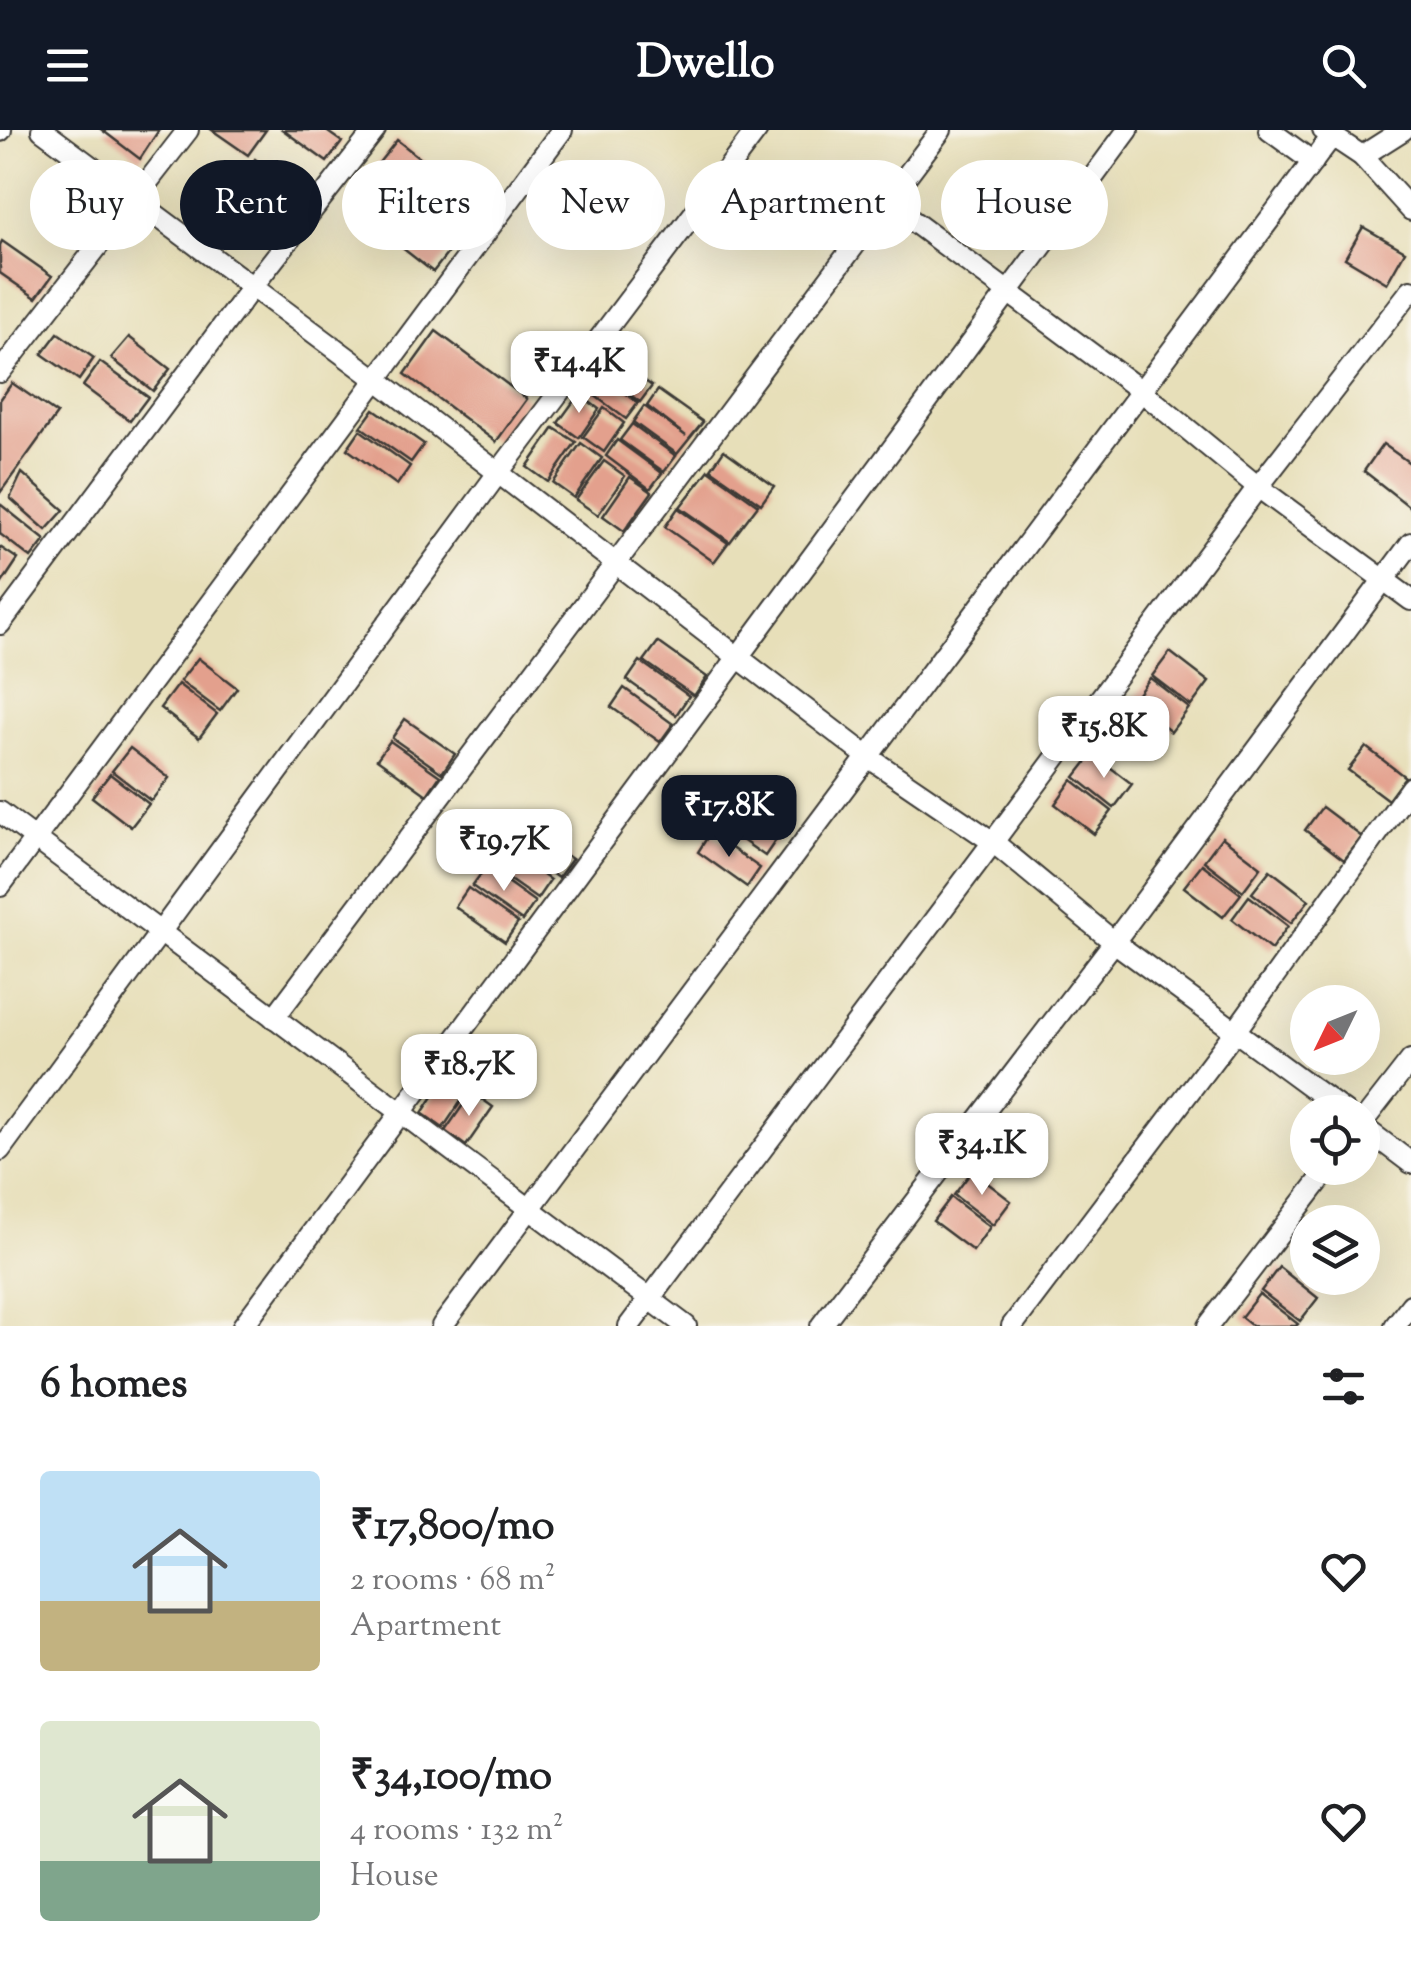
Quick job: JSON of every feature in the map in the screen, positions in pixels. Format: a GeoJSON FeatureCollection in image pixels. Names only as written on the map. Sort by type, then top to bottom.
{"type":"FeatureCollection","features":[{"type":"Feature","properties":{"kind":"street"},"geometry":{"type":"LineString","coordinates":[[42,130],[81,160]]}},
{"type":"Feature","properties":{"kind":"street"},"geometry":{"type":"LineString","coordinates":[[160,166],[188,130]]}},
{"type":"Feature","properties":{"kind":"street"},"geometry":{"type":"LineString","coordinates":[[0,624],[252,286],[375,130]]}},
{"type":"Feature","properties":{"kind":"street"},"geometry":{"type":"LineString","coordinates":[[0,886],[562,130]]}},
{"type":"Feature","properties":{"kind":"street"},"geometry":{"type":"LineString","coordinates":[[0,1150],[498,473],[757,130]]}},
{"type":"Feature","properties":{"kind":"street"},"geometry":{"type":"LineString","coordinates":[[918,160],[941,130]]}},
{"type":"Feature","properties":{"kind":"street"},"geometry":{"type":"LineString","coordinates":[[242,1326],[1128,130]]}},
{"type":"Feature","properties":{"kind":"street"},"geometry":{"type":"LineString","coordinates":[[1269,130],[1313,162]]}},
{"type":"Feature","properties":{"kind":"street"},"geometry":{"type":"LineString","coordinates":[[1362,156],[1403,130]]}},
{"type":"Feature","properties":{"kind":"street"},"geometry":{"type":"LineString","coordinates":[[442,1326],[1313,162],[1328,133],[1362,156],[1411,210]]}},
{"type":"Feature","properties":{"kind":"street"},"geometry":{"type":"LineString","coordinates":[[160,219],[868,757],[993,842],[1114,942],[1322,1095]]}},
{"type":"Feature","properties":{"kind":"street"},"geometry":{"type":"LineString","coordinates":[[921,228],[1140,390],[1258,486],[1411,600]]}},
{"type":"Feature","properties":{"kind":"street"},"geometry":{"type":"LineString","coordinates":[[0,372],[95,250]]}},
{"type":"Feature","properties":{"kind":"street"},"geometry":{"type":"LineString","coordinates":[[274,1018],[850,250]]}},
{"type":"Feature","properties":{"kind":"street"},"geometry":{"type":"LineString","coordinates":[[629,1326],[1258,486],[1411,290]]}},
{"type":"Feature","properties":{"kind":"street"},"geometry":{"type":"LineString","coordinates":[[821,1326],[1411,543]]}},
{"type":"Feature","properties":{"kind":"street"},"geometry":{"type":"LineString","coordinates":[[1012,1326],[1236,1030],[1411,787]]}},
{"type":"Feature","properties":{"kind":"street"},"geometry":{"type":"LineString","coordinates":[[0,812],[686,1326]]}},
{"type":"Feature","properties":{"kind":"street"},"geometry":{"type":"LineString","coordinates":[[1380,1101],[1411,1060]]}},
{"type":"Feature","properties":{"kind":"street"},"geometry":{"type":"LineString","coordinates":[[1380,1139],[1411,1163]]}},
{"type":"Feature","properties":{"kind":"street"},"geometry":{"type":"LineString","coordinates":[[1208,1326],[1316,1185]]}},
{"type":"Feature","properties":{"kind":"street"},"geometry":{"type":"LineString","coordinates":[[1395,1326],[1411,1305]]}},
{"type":"Feature","properties":{"kind":"building"},"geometry":{"type":"Polygon","coordinates":[[[102,130],[159,130],[140,159],[102,130]]]}},
{"type":"Feature","properties":{"kind":"building"},"geometry":{"type":"Polygon","coordinates":[[[212,130],[266,130],[248,155],[212,130]]]}},
{"type":"Feature","properties":{"kind":"building"},"geometry":{"type":"Polygon","coordinates":[[[283,130],[325,130],[342,142],[327,162],[283,130]]]}},
{"type":"Feature","properties":{"kind":"building"},"geometry":{"type":"Polygon","coordinates":[[[397,140],[422,160],[381,160],[397,140]]]}},
{"type":"Feature","properties":{"kind":"building"},"geometry":{"type":"Polygon","coordinates":[[[1363,227],[1405,251],[1387,283],[1345,258],[1363,227]]]}},
{"type":"Feature","properties":{"kind":"building"},"geometry":{"type":"Polygon","coordinates":[[[2,241],[52,276],[36,298],[0,273],[2,241]]]}},
{"type":"Feature","properties":{"kind":"building"},"geometry":{"type":"Polygon","coordinates":[[[405,250],[450,250],[433,272],[405,250]]]}},
{"type":"Feature","properties":{"kind":"building"},"geometry":{"type":"Polygon","coordinates":[[[436,331],[527,399],[496,442],[405,374],[436,331]]]}},
{"type":"Feature","properties":{"kind":"building"},"geometry":{"type":"Polygon","coordinates":[[[58,333],[94,358],[79,380],[42,354],[58,333]]]}},
{"type":"Feature","properties":{"kind":"building"},"geometry":{"type":"Polygon","coordinates":[[[129,337],[170,369],[153,391],[111,358],[129,337]]]}},
{"type":"Feature","properties":{"kind":"building"},"geometry":{"type":"Polygon","coordinates":[[[608,354],[652,386],[640,402],[599,372],[638,403],[626,419],[582,386],[608,354]]]}},
{"type":"Feature","properties":{"kind":"building"},"geometry":{"type":"Polygon","coordinates":[[[100,362],[148,397],[130,421],[83,386],[100,362]]]}},
{"type":"Feature","properties":{"kind":"building"},"geometry":{"type":"Polygon","coordinates":[[[12,383],[57,414],[0,493],[0,400],[12,383]]]}},
{"type":"Feature","properties":{"kind":"building"},"geometry":{"type":"Polygon","coordinates":[[[658,390],[703,422],[677,454],[633,422],[644,406],[686,436],[647,406],[658,390]]]}},
{"type":"Feature","properties":{"kind":"building"},"geometry":{"type":"Polygon","coordinates":[[[579,394],[599,409],[579,438],[558,423],[579,394]]]}},
{"type":"Feature","properties":{"kind":"building"},"geometry":{"type":"Polygon","coordinates":[[[604,408],[624,423],[604,452],[583,437],[604,408]]]}},
{"type":"Feature","properties":{"kind":"building"},"geometry":{"type":"Polygon","coordinates":[[[374,409],[424,444],[411,462],[361,427],[374,409]]]}},
{"type":"Feature","properties":{"kind":"building"},"geometry":{"type":"Polygon","coordinates":[[[632,424],[676,456],[664,472],[620,440],[632,424]]]}},
{"type":"Feature","properties":{"kind":"building"},"geometry":{"type":"Polygon","coordinates":[[[554,428],[576,442],[548,482],[527,467],[554,428]]]}},
{"type":"Feature","properties":{"kind":"building"},"geometry":{"type":"Polygon","coordinates":[[[360,430],[410,466],[397,485],[347,449],[360,430]]]}},
{"type":"Feature","properties":{"kind":"building"},"geometry":{"type":"Polygon","coordinates":[[[617,440],[662,473],[650,489],[606,456],[617,440]]]}},
{"type":"Feature","properties":{"kind":"building"},"geometry":{"type":"Polygon","coordinates":[[[581,443],[602,458],[574,498],[553,483],[581,443]]]}},
{"type":"Feature","properties":{"kind":"building"},"geometry":{"type":"Polygon","coordinates":[[[1383,444],[1411,464],[1411,508],[1364,471],[1383,444]]]}},
{"type":"Feature","properties":{"kind":"building"},"geometry":{"type":"Polygon","coordinates":[[[724,450],[774,486],[761,504],[711,469],[724,450]]]}},
{"type":"Feature","properties":{"kind":"building"},"geometry":{"type":"Polygon","coordinates":[[[604,461],[625,476],[598,515],[576,500],[604,461]]]}},
{"type":"Feature","properties":{"kind":"building"},"geometry":{"type":"Polygon","coordinates":[[[709,470],[758,505],[730,542],[680,507],[709,470]]]}},
{"type":"Feature","properties":{"kind":"building"},"geometry":{"type":"Polygon","coordinates":[[[22,473],[64,510],[46,530],[10,498],[22,473]]]}},
{"type":"Feature","properties":{"kind":"building"},"geometry":{"type":"Polygon","coordinates":[[[630,477],[652,492],[624,531],[603,516],[630,477]]]}},
{"type":"Feature","properties":{"kind":"building"},"geometry":{"type":"Polygon","coordinates":[[[0,504],[45,540],[31,558],[0,534],[0,504]]]}},
{"type":"Feature","properties":{"kind":"building"},"geometry":{"type":"Polygon","coordinates":[[[678,508],[728,543],[714,562],[665,527],[678,508]]]}},
{"type":"Feature","properties":{"kind":"building"},"geometry":{"type":"Polygon","coordinates":[[[0,547],[18,559],[0,586],[0,547]]]}},
{"type":"Feature","properties":{"kind":"building"},"geometry":{"type":"Polygon","coordinates":[[[658,642],[707,677],[694,696],[644,661],[658,642]]]}},
{"type":"Feature","properties":{"kind":"building"},"geometry":{"type":"Polygon","coordinates":[[[1170,652],[1209,682],[1191,706],[1152,676],[1170,652]]]}},
{"type":"Feature","properties":{"kind":"building"},"geometry":{"type":"Polygon","coordinates":[[[198,658],[237,688],[220,711],[180,681],[198,658]]]}},
{"type":"Feature","properties":{"kind":"building"},"geometry":{"type":"Polygon","coordinates":[[[640,661],[689,696],[676,715],[627,680],[640,661]]]}},
{"type":"Feature","properties":{"kind":"building"},"geometry":{"type":"Polygon","coordinates":[[[1150,678],[1189,708],[1171,732],[1132,702],[1150,678]]]}},
{"type":"Feature","properties":{"kind":"building"},"geometry":{"type":"Polygon","coordinates":[[[178,684],[217,714],[199,738],[160,708],[178,684]]]}},
{"type":"Feature","properties":{"kind":"building"},"geometry":{"type":"Polygon","coordinates":[[[624,688],[673,724],[660,742],[611,707],[624,688]]]}},
{"type":"Feature","properties":{"kind":"building"},"geometry":{"type":"Polygon","coordinates":[[[405,719],[455,754],[442,773],[392,738],[405,719]]]}},
{"type":"Feature","properties":{"kind":"building"},"geometry":{"type":"Polygon","coordinates":[[[390,741],[440,776],[427,795],[377,759],[390,741]]]}},
{"type":"Feature","properties":{"kind":"building"},"geometry":{"type":"Polygon","coordinates":[[[1366,747],[1405,777],[1388,800],[1348,770],[1366,747]]]}},
{"type":"Feature","properties":{"kind":"building"},"geometry":{"type":"Polygon","coordinates":[[[130,748],[169,778],[151,801],[112,771],[130,748]]]}},
{"type":"Feature","properties":{"kind":"building"},"geometry":{"type":"Polygon","coordinates":[[[1093,754],[1132,784],[1114,808],[1075,777],[1093,754]]]}},
{"type":"Feature","properties":{"kind":"building"},"geometry":{"type":"Polygon","coordinates":[[[110,774],[149,804],[131,827],[92,797],[110,774]]]}},
{"type":"Feature","properties":{"kind":"building"},"geometry":{"type":"Polygon","coordinates":[[[1072,780],[1112,811],[1094,834],[1055,804],[1072,780]]]}},
{"type":"Feature","properties":{"kind":"building"},"geometry":{"type":"Polygon","coordinates":[[[729,802],[778,837],[765,856],[715,821],[729,802]]]}},
{"type":"Feature","properties":{"kind":"building"},"geometry":{"type":"Polygon","coordinates":[[[1322,807],[1362,837],[1344,860],[1305,830],[1322,807]]]}},
{"type":"Feature","properties":{"kind":"building"},"geometry":{"type":"Polygon","coordinates":[[[522,824],[572,859],[558,878],[509,843],[522,824]]]}},
{"type":"Feature","properties":{"kind":"building"},"geometry":{"type":"Polygon","coordinates":[[[710,833],[760,868],[747,887],[698,852],[710,833]]]}},
{"type":"Feature","properties":{"kind":"building"},"geometry":{"type":"Polygon","coordinates":[[[1222,837],[1261,867],[1243,891],[1204,861],[1222,837]]]}},
{"type":"Feature","properties":{"kind":"building"},"geometry":{"type":"Polygon","coordinates":[[[501,845],[550,880],[537,899],[487,864],[501,845]]]}},
{"type":"Feature","properties":{"kind":"building"},"geometry":{"type":"Polygon","coordinates":[[[1202,864],[1241,894],[1223,917],[1184,887],[1202,864]]]}},
{"type":"Feature","properties":{"kind":"building"},"geometry":{"type":"Polygon","coordinates":[[[486,867],[535,902],[522,921],[472,886],[486,867]]]}},
{"type":"Feature","properties":{"kind":"building"},"geometry":{"type":"Polygon","coordinates":[[[1270,870],[1309,900],[1291,923],[1252,893],[1270,870]]]}},
{"type":"Feature","properties":{"kind":"building"},"geometry":{"type":"Polygon","coordinates":[[[468,888],[518,923],[505,942],[455,907],[468,888]]]}},
{"type":"Feature","properties":{"kind":"building"},"geometry":{"type":"Polygon","coordinates":[[[1249,896],[1288,926],[1271,950],[1232,919],[1249,896]]]}},
{"type":"Feature","properties":{"kind":"building"},"geometry":{"type":"Polygon","coordinates":[[[449,1073],[470,1088],[443,1128],[422,1113],[449,1073]]]}},
{"type":"Feature","properties":{"kind":"building"},"geometry":{"type":"Polygon","coordinates":[[[472,1092],[493,1107],[466,1146],[445,1131],[472,1092]]]}},
{"type":"Feature","properties":{"kind":"building"},"geometry":{"type":"Polygon","coordinates":[[[972,1171],[1011,1201],[993,1225],[954,1195],[972,1171]]]}},
{"type":"Feature","properties":{"kind":"building"},"geometry":{"type":"Polygon","coordinates":[[[951,1197],[990,1227],[973,1251],[933,1221],[951,1197]]]}},
{"type":"Feature","properties":{"kind":"building"},"geometry":{"type":"Polygon","coordinates":[[[1279,1267],[1290,1276],[1290,1295],[1318,1298],[1300,1321],[1261,1291],[1279,1267]]]}},
{"type":"Feature","properties":{"kind":"building"},"geometry":{"type":"Polygon","coordinates":[[[1259,1294],[1298,1324],[1252,1326],[1241,1317],[1259,1294]]]}}]}
